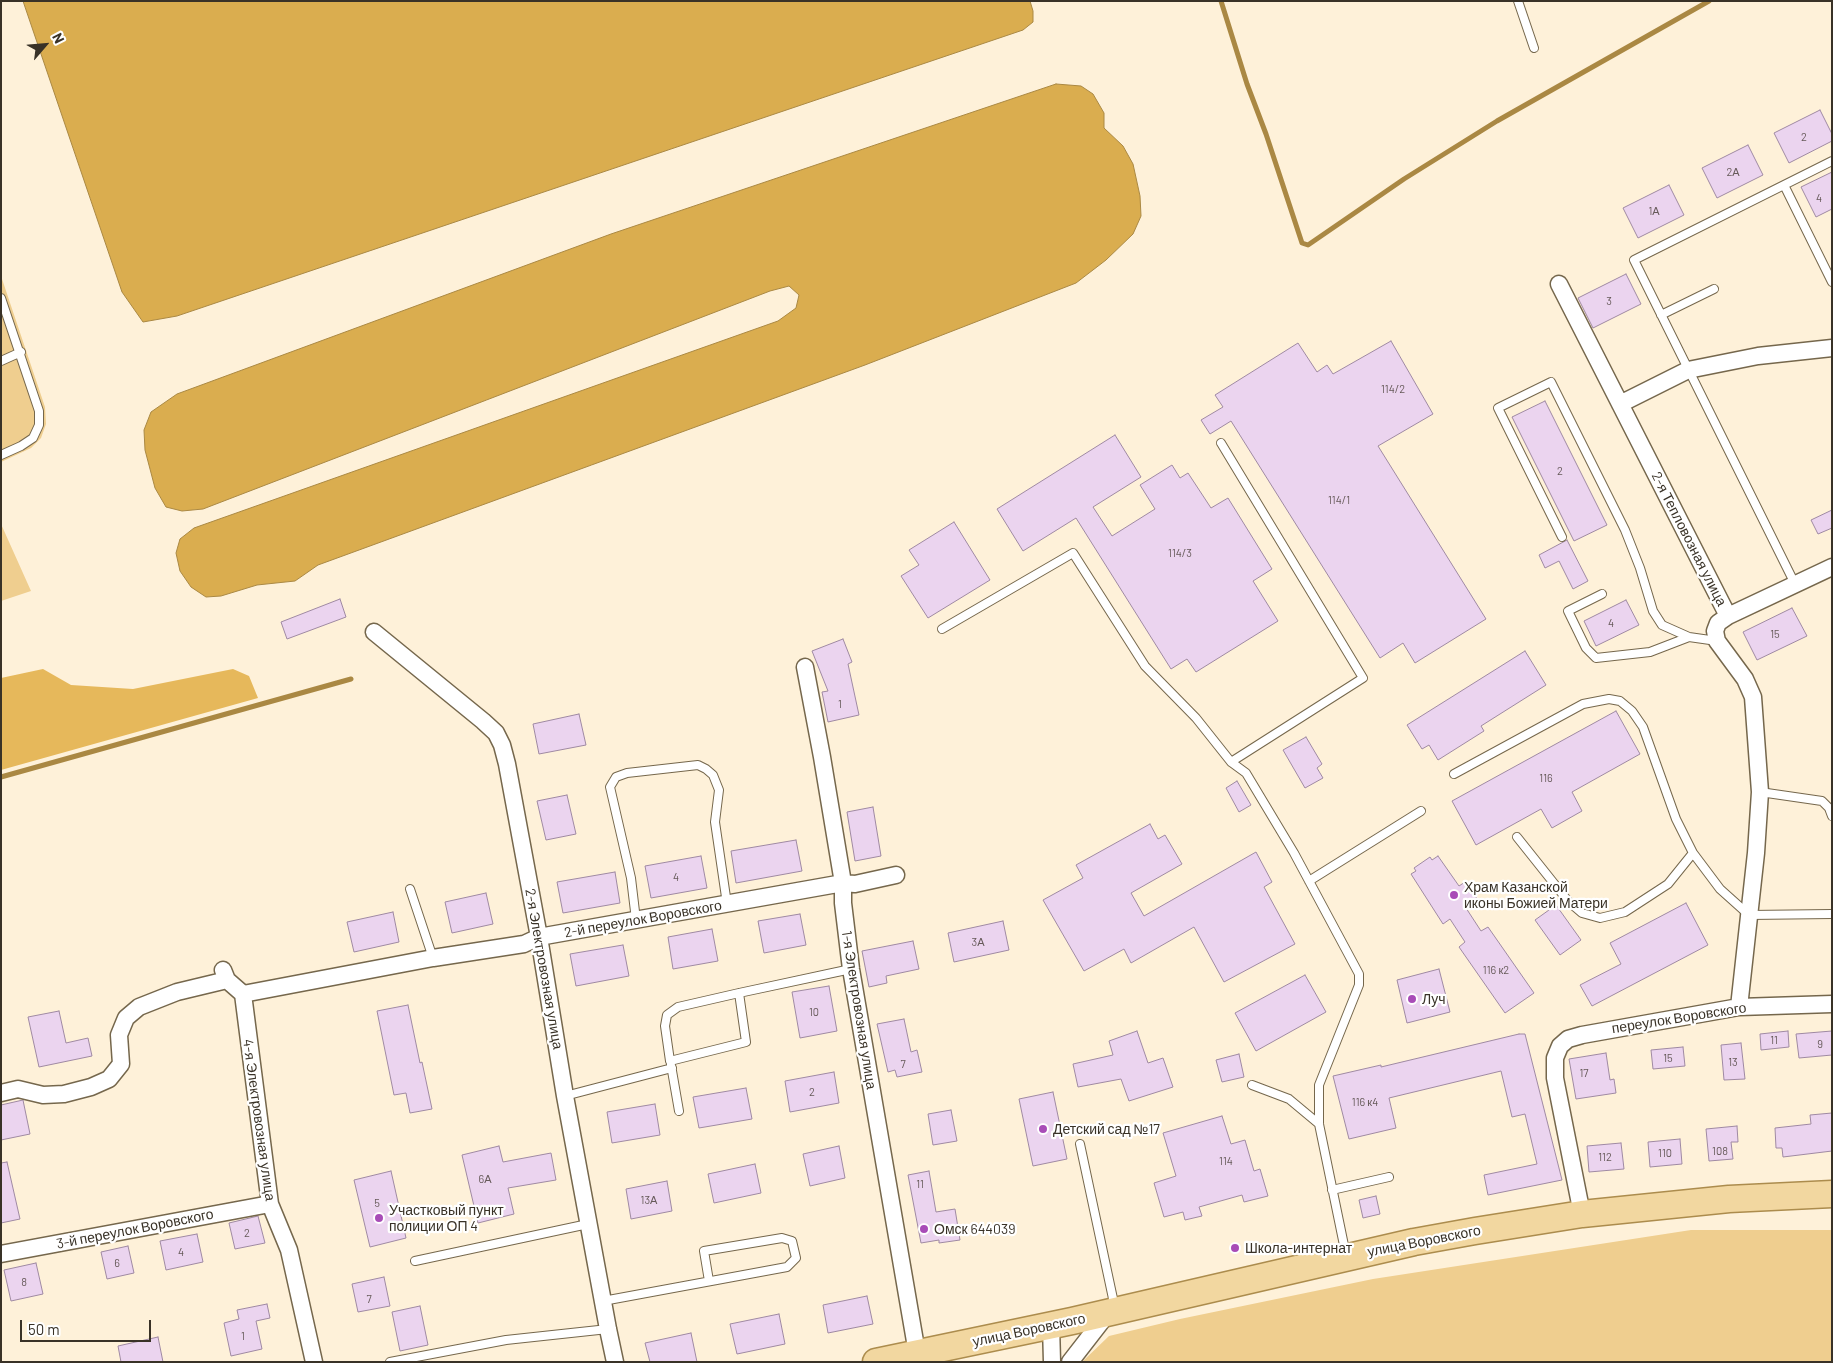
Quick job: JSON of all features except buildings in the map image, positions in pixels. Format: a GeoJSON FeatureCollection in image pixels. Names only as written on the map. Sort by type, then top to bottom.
{"type":"FeatureCollection","features":[{"type":"Feature","properties":{"kind":"main road","name":"улица Воровского"},"geometry":{"type":"LineString","coordinates":[[876,1362],[917,1353],[950,1350],[1347,1257],[1475,1231],[1582,1214],[1729,1199],[1832,1194]]}},
{"type":"Feature","properties":{"kind":"street","name":"2-я Тепловозная улица"},"geometry":{"type":"LineString","coordinates":[[1559,284],[1728,616],[1718,622],[1715,631],[1717,641]]}},
{"type":"Feature","properties":{"kind":"street"},"geometry":{"type":"LineString","coordinates":[[1620,404],[1688,370],[1758,356],[1832,348]]}},
{"type":"Feature","properties":{"kind":"street"},"geometry":{"type":"LineString","coordinates":[[1728,616],[1832,567]]}},
{"type":"Feature","properties":{"kind":"street","name":"2-я Электровозная улица"},"geometry":{"type":"LineString","coordinates":[[374,632],[483,720],[496,733],[502,745],[539,937],[565,1096],[602,1301],[615,1362]]}},
{"type":"Feature","properties":{"kind":"street"},"geometry":{"type":"LineString","coordinates":[[1717,641],[1745,679],[1752,697],[1760,792],[1756,852],[1739,1007]]}},
{"type":"Feature","properties":{"kind":"street","name":"1-я Электровозная улица"},"geometry":{"type":"LineString","coordinates":[[805,667],[842,883],[851,969],[917,1353]]}},
{"type":"Feature","properties":{"kind":"street","name":"2-й переулок Воровского"},"geometry":{"type":"LineString","coordinates":[[243,994],[433,958],[524,944],[539,937],[842,883],[855,884],[896,875]]}},
{"type":"Feature","properties":{"kind":"street"},"geometry":{"type":"LineString","coordinates":[[1,1093],[18,1090],[43,1095],[64,1094],[91,1087],[109,1079],[121,1064],[119,1035],[126,1018],[139,1007],[225,975],[243,994]]}},
{"type":"Feature","properties":{"kind":"street","name":"4-я Электровозная улица"},"geometry":{"type":"LineString","coordinates":[[243,994],[270,1204],[289,1250],[314,1362]]}},
{"type":"Feature","properties":{"kind":"street","name":"переулок Воровского"},"geometry":{"type":"LineString","coordinates":[[1582,1214],[1555,1078],[1555,1058],[1560,1046],[1568,1039],[1739,1007],[1832,1004]]}},
{"type":"Feature","properties":{"kind":"street","name":"3-й переулок Воровского"},"geometry":{"type":"LineString","coordinates":[[1,1254],[270,1204]]}},
{"type":"Feature","properties":{"kind":"street"},"geometry":{"type":"LineString","coordinates":[[1070,1362],[1112,1312]]}},
{"type":"Feature","properties":{"kind":"street"},"geometry":{"type":"LineString","coordinates":[[1051,1325],[1052,1362]]}},
{"type":"Feature","properties":{"kind":"lane"},"geometry":{"type":"LineString","coordinates":[[1518,1],[1534,48]]}},
{"type":"Feature","properties":{"kind":"lane"},"geometry":{"type":"LineString","coordinates":[[1795,584],[1634,260],[1832,161]]}},
{"type":"Feature","properties":{"kind":"lane"},"geometry":{"type":"LineString","coordinates":[[1784,185],[1832,282]]}},
{"type":"Feature","properties":{"kind":"lane"},"geometry":{"type":"LineString","coordinates":[[1661,315],[1714,289]]}},
{"type":"Feature","properties":{"kind":"lane"},"geometry":{"type":"LineString","coordinates":[[1,298],[39,411],[39,425],[33,438],[1,455]]}},
{"type":"Feature","properties":{"kind":"lane"},"geometry":{"type":"LineString","coordinates":[[1,361],[20,352]]}},
{"type":"Feature","properties":{"kind":"lane"},"geometry":{"type":"LineString","coordinates":[[1562,537],[1498,408],[1551,382],[1624,530],[1640,568],[1653,611],[1662,625],[1689,637],[1717,641]]}},
{"type":"Feature","properties":{"kind":"lane"},"geometry":{"type":"LineString","coordinates":[[1221,444],[1363,678],[1231,762]]}},
{"type":"Feature","properties":{"kind":"lane"},"geometry":{"type":"LineString","coordinates":[[942,629],[1072,553],[1145,666],[1196,718],[1231,762],[1246,773],[1310,881],[1359,974],[1359,985],[1319,1085],[1319,1124],[1347,1257]]}},
{"type":"Feature","properties":{"kind":"lane"},"geometry":{"type":"LineString","coordinates":[[1602,594],[1568,611],[1586,648],[1596,658],[1650,652],[1689,637]]}},
{"type":"Feature","properties":{"kind":"lane"},"geometry":{"type":"LineString","coordinates":[[1454,774],[1583,704],[1609,699],[1620,701],[1632,710],[1643,726],[1676,819],[1693,853],[1720,889],[1749,915],[1832,914]]}},
{"type":"Feature","properties":{"kind":"lane"},"geometry":{"type":"LineString","coordinates":[[636,920],[631,878],[610,787],[616,777],[628,773],[698,765],[706,768],[713,775],[719,790],[715,822],[727,904]]}},
{"type":"Feature","properties":{"kind":"lane"},"geometry":{"type":"LineString","coordinates":[[1760,792],[1822,801],[1829,808],[1832,816]]}},
{"type":"Feature","properties":{"kind":"lane"},"geometry":{"type":"LineString","coordinates":[[1310,881],[1421,811]]}},
{"type":"Feature","properties":{"kind":"lane"},"geometry":{"type":"LineString","coordinates":[[1517,837],[1568,901],[1582,913],[1600,918],[1625,912],[1662,889],[1693,853]]}},
{"type":"Feature","properties":{"kind":"lane"},"geometry":{"type":"LineString","coordinates":[[410,889],[433,958]]}},
{"type":"Feature","properties":{"kind":"lane"},"geometry":{"type":"LineString","coordinates":[[679,1111],[665,1026],[668,1015],[678,1007],[739,992],[851,969]]}},
{"type":"Feature","properties":{"kind":"lane"},"geometry":{"type":"LineString","coordinates":[[565,1096],[746,1042],[739,992]]}},
{"type":"Feature","properties":{"kind":"lane"},"geometry":{"type":"LineString","coordinates":[[1252,1085],[1289,1099],[1319,1124]]}},
{"type":"Feature","properties":{"kind":"lane"},"geometry":{"type":"LineString","coordinates":[[1080,1144],[1112,1312]]}},
{"type":"Feature","properties":{"kind":"lane"},"geometry":{"type":"LineString","coordinates":[[1332,1190],[1389,1177]]}},
{"type":"Feature","properties":{"kind":"lane"},"geometry":{"type":"LineString","coordinates":[[415,1261],[588,1224]]}},
{"type":"Feature","properties":{"kind":"lane"},"geometry":{"type":"LineString","coordinates":[[602,1301],[787,1267],[796,1258],[792,1241],[782,1238],[704,1251],[709,1281]]}},
{"type":"Feature","properties":{"kind":"lane"},"geometry":{"type":"LineString","coordinates":[[390,1362],[506,1340],[608,1329]]}},
{"type":"Feature","properties":{"kind":"shaded area"},"geometry":{"type":"Polygon","coordinates":[[[23,1],[1030,1],[1033,11],[1033,22],[1023,30],[177,316],[143,322],[122,292],[23,1]]]}},
{"type":"Feature","properties":{"kind":"shaded area"},"geometry":{"type":"Polygon","coordinates":[[[1056,84],[1081,86],[1093,94],[1104,113],[1104,128],[1123,146],[1133,164],[1140,196],[1141,216],[1133,234],[1106,260],[1076,283],[865,365],[318,565],[295,581],[257,585],[221,596],[206,597],[191,587],[180,571],[176,553],[180,539],[194,528],[778,321],[796,308],[799,295],[789,286],[770,291],[203,509],[182,511],[166,507],[155,488],[145,450],[144,430],[151,412],[177,394],[611,234],[1056,84]]]}},
{"type":"Feature","properties":{"kind":"shaded area"},"geometry":{"type":"Polygon","coordinates":[[[1,276],[45,407],[46,424],[41,438],[31,448],[1,462],[1,276]]]}},
{"type":"Feature","properties":{"kind":"shaded area"},"geometry":{"type":"Polygon","coordinates":[[[1,524],[31,591],[1,601],[1,524]]]}},
{"type":"Feature","properties":{"kind":"shaded area"},"geometry":{"type":"Polygon","coordinates":[[[43,669],[71,685],[133,689],[233,669],[249,676],[258,698],[1,770],[1,678],[43,669]]]}},
{"type":"Feature","properties":{"kind":"shaded area"},"geometry":{"type":"Polygon","coordinates":[[[1691,1230],[1832,1230],[1832,1362],[1082,1362],[1109,1336],[1180,1319],[1373,1279],[1691,1230]]]}},
{"type":"Feature","properties":{"kind":"waterway"},"geometry":{"type":"LineString","coordinates":[[1221,1],[1247,84],[1266,134],[1302,243],[1308,245],[1404,179],[1497,121],[1709,1]]}},
{"type":"Feature","properties":{"kind":"waterway"},"geometry":{"type":"LineString","coordinates":[[1,777],[351,679]]}},
{"type":"Feature","properties":{"kind":"place","name":"Храм Казанской иконы Божией Матери"},"geometry":{"type":"Point","coordinates":[1454,895]}},
{"type":"Feature","properties":{"kind":"place","name":"Луч"},"geometry":{"type":"Point","coordinates":[1412,999]}},
{"type":"Feature","properties":{"kind":"place","name":"Детский сад №17"},"geometry":{"type":"Point","coordinates":[1043,1129]}},
{"type":"Feature","properties":{"kind":"place","name":"Участковый пункт полиции ОП 4"},"geometry":{"type":"Point","coordinates":[379,1218]}},
{"type":"Feature","properties":{"kind":"place","name":"Омск 644039"},"geometry":{"type":"Point","coordinates":[924,1229]}},
{"type":"Feature","properties":{"kind":"place","name":"Школа-интернат"},"geometry":{"type":"Point","coordinates":[1235,1248]}}]}
